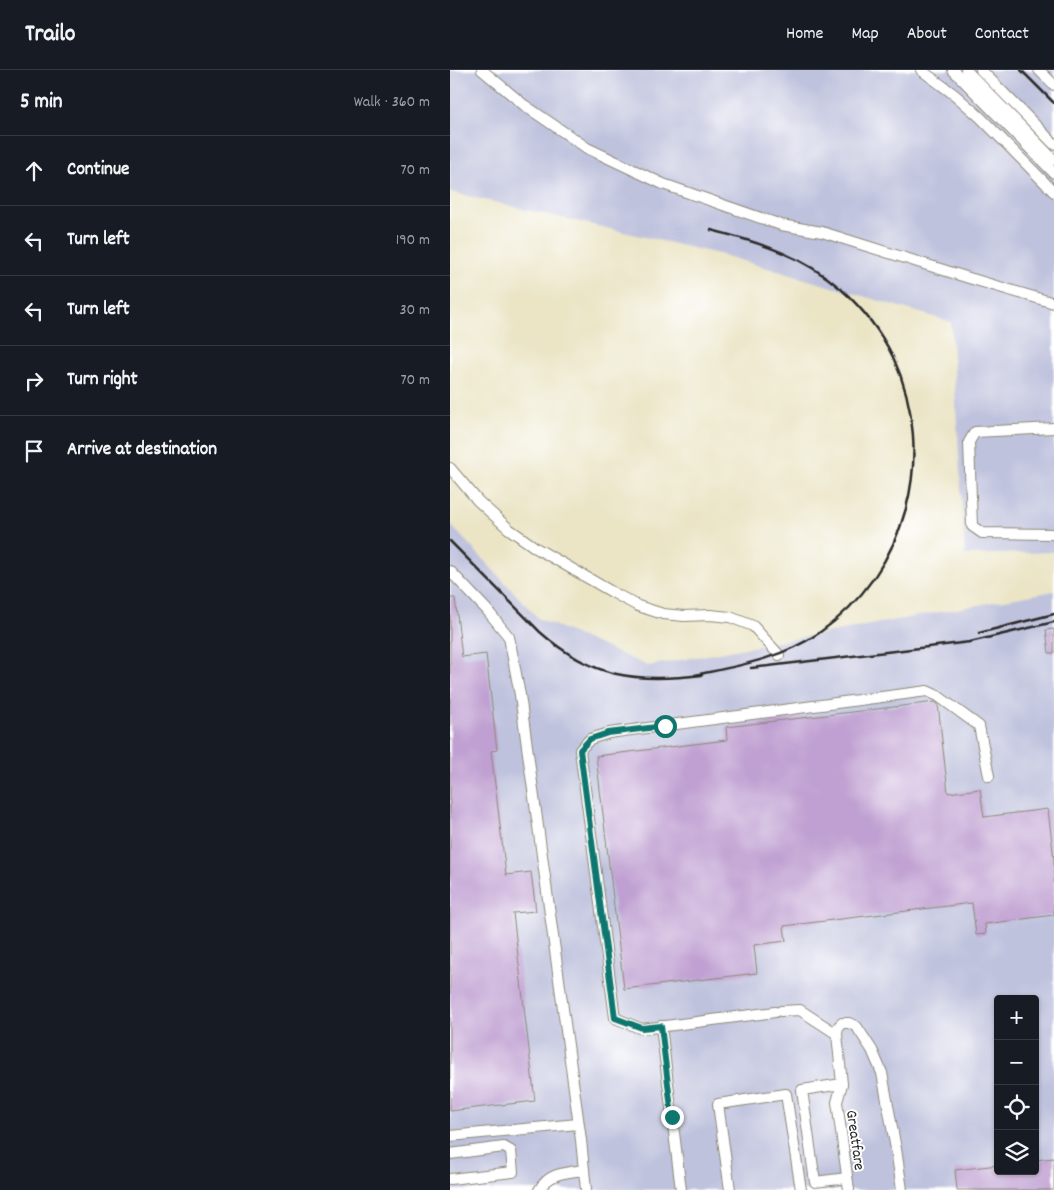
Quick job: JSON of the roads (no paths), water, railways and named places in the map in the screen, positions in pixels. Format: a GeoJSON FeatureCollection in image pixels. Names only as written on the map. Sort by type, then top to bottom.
{"type":"FeatureCollection","features":[{"type":"Feature","properties":{"kind":"street"},"geometry":{"type":"LineString","coordinates":[[482,70],[524,105],[587,148],[663,184],[781,225],[822,232],[1054,303]]}},
{"type":"Feature","properties":{"kind":"street"},"geometry":{"type":"LineString","coordinates":[[921,70],[955,95],[980,117],[1054,192]]}},
{"type":"Feature","properties":{"kind":"street"},"geometry":{"type":"LineString","coordinates":[[953,70],[1054,173]]}},
{"type":"Feature","properties":{"kind":"street"},"geometry":{"type":"LineString","coordinates":[[966,70],[1054,160]]}},
{"type":"Feature","properties":{"kind":"street"},"geometry":{"type":"LineString","coordinates":[[981,70],[1054,144]]}},
{"type":"Feature","properties":{"kind":"street"},"geometry":{"type":"LineString","coordinates":[[1039,70],[1054,85]]}},
{"type":"Feature","properties":{"kind":"street"},"geometry":{"type":"LineString","coordinates":[[1054,428],[975,432],[969,442],[972,526],[982,533],[1054,534]]}},
{"type":"Feature","properties":{"kind":"street"},"geometry":{"type":"LineString","coordinates":[[450,468],[478,500],[509,529],[536,548],[612,592],[638,606],[663,614],[730,617],[752,626],[779,654]]}},
{"type":"Feature","properties":{"kind":"street"},"geometry":{"type":"LineString","coordinates":[[450,571],[487,610],[509,637],[520,694],[586,1190]]}},
{"type":"Feature","properties":{"kind":"street"},"geometry":{"type":"LineString","coordinates":[[902,1190],[882,1073],[872,1050],[857,1027],[849,1023],[842,1023],[838,1027],[837,1034],[800,1010],[642,1028],[615,1018],[580,750],[590,739],[608,733],[927,692],[938,696],[979,726],[989,776]]}},
{"type":"Feature","properties":{"kind":"street"},"geometry":{"type":"LineString","coordinates":[[661,1026],[681,1190]]}},
{"type":"Feature","properties":{"kind":"street","name":"Greatfare"},"geometry":{"type":"LineString","coordinates":[[837,1034],[842,1084],[836,1102],[849,1190]]}},
{"type":"Feature","properties":{"kind":"street"},"geometry":{"type":"LineString","coordinates":[[842,1084],[802,1090],[815,1182],[847,1178]]}},
{"type":"Feature","properties":{"kind":"street"},"geometry":{"type":"LineString","coordinates":[[730,1190],[718,1104],[786,1094],[801,1190]]}},
{"type":"Feature","properties":{"kind":"street"},"geometry":{"type":"LineString","coordinates":[[450,1136],[578,1124]]}},
{"type":"Feature","properties":{"kind":"street"},"geometry":{"type":"LineString","coordinates":[[450,1154],[504,1147],[511,1151],[513,1172],[450,1180]]}},
{"type":"Feature","properties":{"kind":"street"},"geometry":{"type":"LineString","coordinates":[[540,1190],[551,1178],[559,1174],[584,1170]]}},
{"type":"Feature","properties":{"kind":"railway"},"geometry":{"type":"LineString","coordinates":[[1021,70],[1054,103]]}},
{"type":"Feature","properties":{"kind":"railway"},"geometry":{"type":"LineString","coordinates":[[695,675],[759,660],[790,649],[819,633],[849,607],[874,578],[893,545],[906,509],[913,471],[913,433],[906,395],[893,357],[864,312],[827,277],[796,259],[763,245],[711,230]]}},
{"type":"Feature","properties":{"kind":"railway"},"geometry":{"type":"LineString","coordinates":[[450,541],[540,632],[578,659],[596,668],[615,674],[635,677],[656,678],[702,675]]}},
{"type":"Feature","properties":{"kind":"railway"},"geometry":{"type":"LineString","coordinates":[[979,633],[1054,614]]}},
{"type":"Feature","properties":{"kind":"railway"},"geometry":{"type":"LineString","coordinates":[[751,668],[970,642],[1054,622]]}}]}
